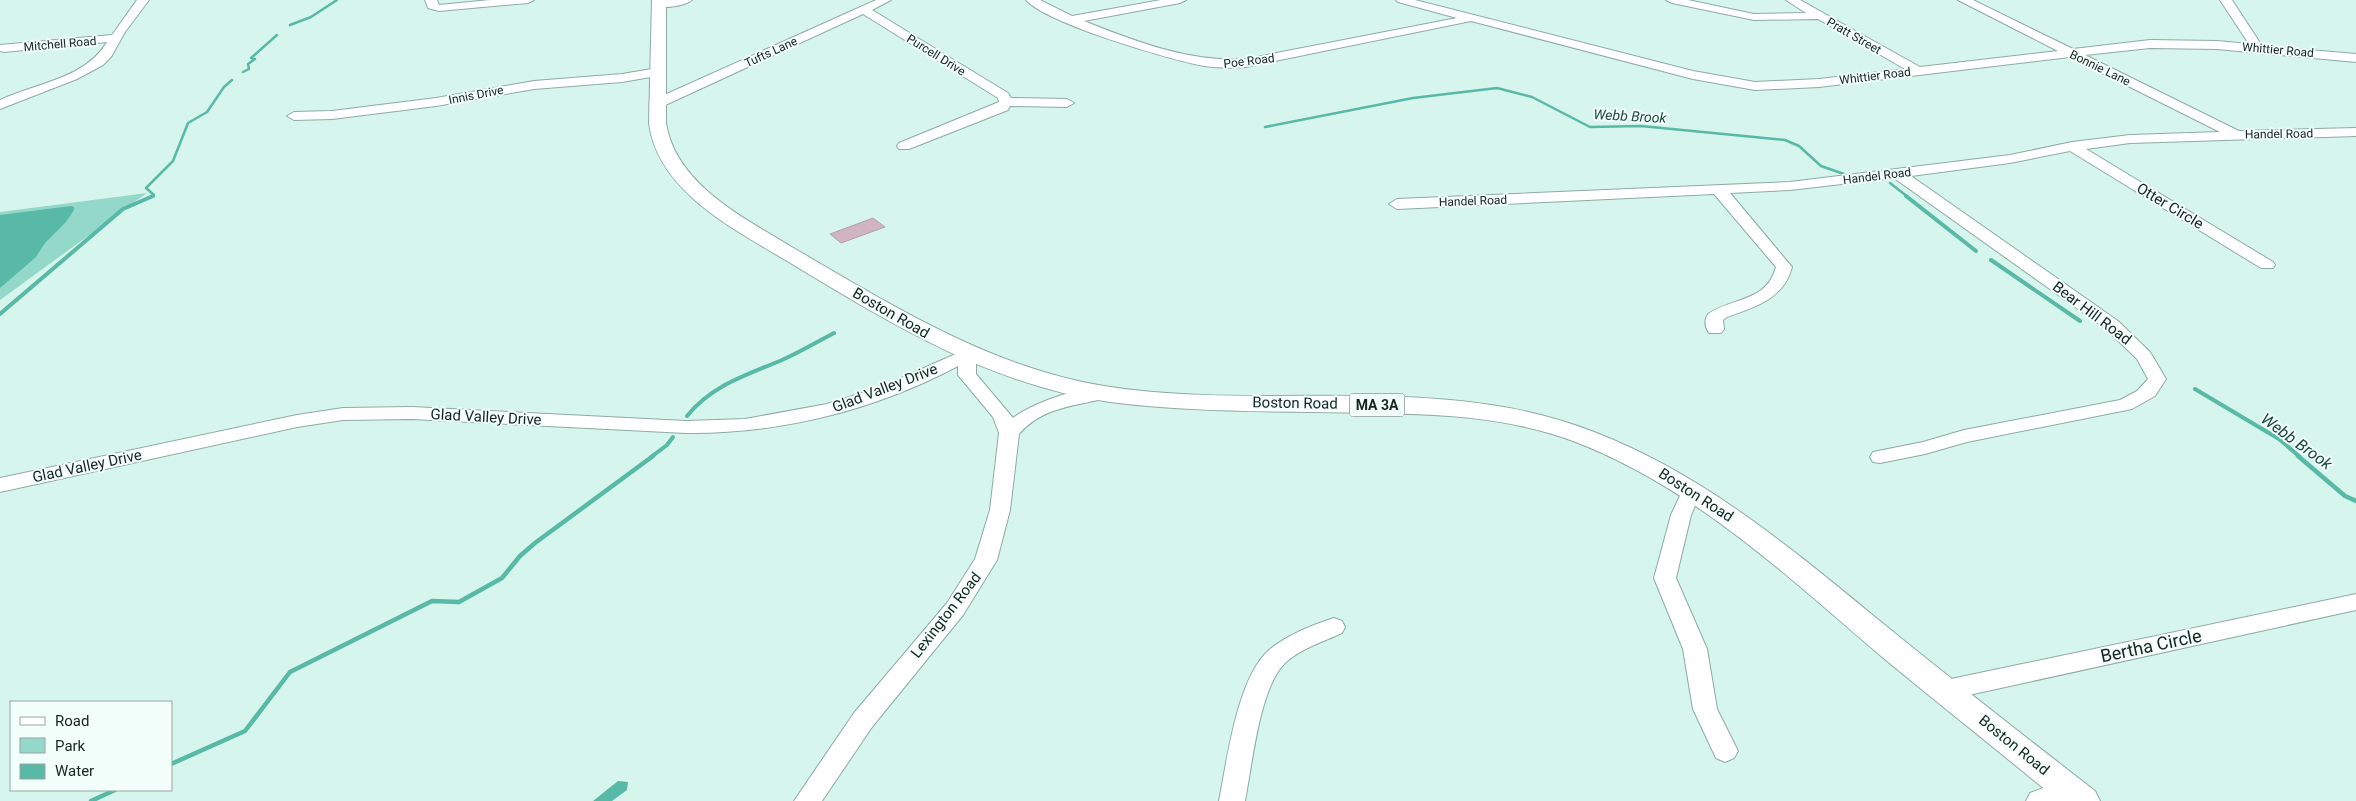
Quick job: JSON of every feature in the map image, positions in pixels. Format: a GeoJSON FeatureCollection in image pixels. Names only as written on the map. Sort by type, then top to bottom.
{"type":"FeatureCollection","features":[{"type":"Feature","properties":{"kind":"main road","name":"Boston Road"},"geometry":{"type":"LineString","coordinates":[[659,2],[656,104],[661,142],[669,160],[687,180],[716,206],[768,241],[893,315],[967,354],[1028,376],[1104,393],[1186,400],[1414,406],[1500,414],[1576,434],[1610,446],[1692,490],[1758,536],[2076,795]]}},
{"type":"Feature","properties":{"kind":"street"},"geometry":{"type":"LineString","coordinates":[[0,105],[88,69],[107,54],[116,38],[144,0]]}},
{"type":"Feature","properties":{"kind":"street"},"geometry":{"type":"LineString","coordinates":[[431,0],[432,6],[528,0]]}},
{"type":"Feature","properties":{"kind":"street"},"geometry":{"type":"LineString","coordinates":[[659,2],[686,0]]}},
{"type":"Feature","properties":{"kind":"street","name":"Tufts Lane"},"geometry":{"type":"LineString","coordinates":[[656,104],[885,0]]}},
{"type":"Feature","properties":{"kind":"street","name":"Poe Road"},"geometry":{"type":"LineString","coordinates":[[1032,0],[1069,20],[1101,32],[1198,62],[1232,65],[1473,18]]}},
{"type":"Feature","properties":{"kind":"street"},"geometry":{"type":"LineString","coordinates":[[1069,20],[1180,0]]}},
{"type":"Feature","properties":{"kind":"street","name":"Whittier Road"},"geometry":{"type":"LineString","coordinates":[[1402,0],[1738,85],[1785,86],[2150,44],[2185,43],[2356,57]]}},
{"type":"Feature","properties":{"kind":"street"},"geometry":{"type":"LineString","coordinates":[[1672,0],[1754,17],[1819,16]]}},
{"type":"Feature","properties":{"kind":"street","name":"Pratt Street"},"geometry":{"type":"LineString","coordinates":[[1792,0],[1917,71]]}},
{"type":"Feature","properties":{"kind":"street","name":"Bonnie Lane"},"geometry":{"type":"LineString","coordinates":[[1964,0],[2236,135]]}},
{"type":"Feature","properties":{"kind":"street"},"geometry":{"type":"LineString","coordinates":[[2226,0],[2258,49]]}},
{"type":"Feature","properties":{"kind":"street","name":"Purcell Drive"},"geometry":{"type":"LineString","coordinates":[[864,10],[1003,96],[1006,102]]}},
{"type":"Feature","properties":{"kind":"street","name":"Mitchell Road"},"geometry":{"type":"LineString","coordinates":[[4,48],[116,38]]}},
{"type":"Feature","properties":{"kind":"street"},"geometry":{"type":"LineString","coordinates":[[2356,44],[2354,52],[2356,57]]}},
{"type":"Feature","properties":{"kind":"street","name":"Innis Drive"},"geometry":{"type":"LineString","coordinates":[[294,116],[332,114],[436,102],[534,85],[622,78],[658,72]]}},
{"type":"Feature","properties":{"kind":"street"},"geometry":{"type":"LineString","coordinates":[[904,146],[1003,107],[1006,102],[1066,103]]}},
{"type":"Feature","properties":{"kind":"street","name":"Handel Road"},"geometry":{"type":"LineString","coordinates":[[1397,204],[1790,186],[2010,159],[2072,146],[2130,138],[2356,132]]}},
{"type":"Feature","properties":{"kind":"street","name":"Otter Circle"},"geometry":{"type":"LineString","coordinates":[[2072,146],[2267,265]]}},
{"type":"Feature","properties":{"kind":"street","name":"Bear Hill Road"},"geometry":{"type":"LineString","coordinates":[[1880,457],[1925,448],[1964,436],[2125,405],[2144,396],[2154,388],[2157,379],[2144,356],[2112,325],[1899,174]]}},
{"type":"Feature","properties":{"kind":"street"},"geometry":{"type":"LineString","coordinates":[[1715,329],[1714,318],[1721,313],[1768,294],[1780,284],[1784,266],[1718,190]]}},
{"type":"Feature","properties":{"kind":"street","name":"Lexington Road"},"geometry":{"type":"LineString","coordinates":[[807,801],[863,720],[955,609],[986,560],[996,529],[1008,453],[1009,433],[1002,415],[967,375],[967,354]]}},
{"type":"Feature","properties":{"kind":"street","name":"Glad Valley Drive"},"geometry":{"type":"LineString","coordinates":[[0,484],[296,420],[342,413],[393,412],[692,426],[766,422],[810,415],[870,398],[918,378],[967,354]]}},
{"type":"Feature","properties":{"kind":"street"},"geometry":{"type":"LineString","coordinates":[[1009,433],[1024,417],[1034,411],[1069,399],[1104,393]]}},
{"type":"Feature","properties":{"kind":"street"},"geometry":{"type":"LineString","coordinates":[[1692,490],[1680,515],[1665,578],[1695,649],[1705,709],[1725,751]]}},
{"type":"Feature","properties":{"kind":"street","name":"Bertha Circle"},"geometry":{"type":"LineString","coordinates":[[1946,690],[2356,602]]}},
{"type":"Feature","properties":{"kind":"street"},"geometry":{"type":"LineString","coordinates":[[1232,801],[1252,707],[1265,674],[1275,660],[1289,648],[1334,627]]}},
{"type":"Feature","properties":{"kind":"street"},"geometry":{"type":"LineString","coordinates":[[2039,801],[2076,795]]}},
{"type":"Feature","properties":{"kind":"green space"},"geometry":{"type":"Polygon","coordinates":[[[147,193],[0,300],[0,212],[147,193]]]}},
{"type":"Feature","properties":{"kind":"water"},"geometry":{"type":"Polygon","coordinates":[[[74,207],[74,210],[66,222],[45,243],[36,257],[0,288],[0,215],[74,207]]]}},
{"type":"Feature","properties":{"kind":"water"},"geometry":{"type":"Polygon","coordinates":[[[618,781],[628,782],[627,790],[612,801],[593,801],[618,781]]]}},
{"type":"Feature","properties":{"kind":"building"},"geometry":{"type":"Polygon","coordinates":[[[873,218],[885,227],[841,243],[830,234],[873,218]]]}},
{"type":"Feature","properties":{"kind":"waterway"},"geometry":{"type":"LineString","coordinates":[[290,25],[311,17],[337,0]]}},
{"type":"Feature","properties":{"kind":"waterway"},"geometry":{"type":"LineString","coordinates":[[243,72],[249,69],[248,64],[255,59],[251,58],[277,35]]}},
{"type":"Feature","properties":{"kind":"waterway"},"geometry":{"type":"LineString","coordinates":[[150,197],[154,195],[146,188],[173,161],[188,123],[207,112],[224,87],[232,80]]}},
{"type":"Feature","properties":{"kind":"waterway","name":"Webb Brook"},"geometry":{"type":"LineString","coordinates":[[1265,127],[1413,98],[1497,88],[1532,97],[1590,127],[1641,126],[1785,140],[1799,146],[1821,166],[1844,174]]}},
{"type":"Feature","properties":{"kind":"waterway","name":"Webb Brook"},"geometry":{"type":"LineString","coordinates":[[1890,183],[1908,197]]}},
{"type":"Feature","properties":{"kind":"waterway"},"geometry":{"type":"LineString","coordinates":[[0,314],[123,209],[153,196]]}},
{"type":"Feature","properties":{"kind":"waterway","name":"Webb Brook"},"geometry":{"type":"LineString","coordinates":[[1906,196],[1976,251]]}},
{"type":"Feature","properties":{"kind":"waterway","name":"Webb Brook"},"geometry":{"type":"LineString","coordinates":[[1991,260],[2080,321]]}},
{"type":"Feature","properties":{"kind":"waterway"},"geometry":{"type":"LineString","coordinates":[[687,416],[707,396],[731,382],[789,357],[834,333]]}},
{"type":"Feature","properties":{"kind":"waterway","name":"Webb Brook"},"geometry":{"type":"LineString","coordinates":[[2195,389],[2279,439],[2300,457]]}},
{"type":"Feature","properties":{"kind":"waterway"},"geometry":{"type":"LineString","coordinates":[[651,457],[667,445],[673,437]]}},
{"type":"Feature","properties":{"kind":"waterway"},"geometry":{"type":"LineString","coordinates":[[172,764],[245,731],[290,672],[432,601],[459,602],[502,578],[520,556],[535,543],[653,456]]}},
{"type":"Feature","properties":{"kind":"waterway","name":"Webb Brook"},"geometry":{"type":"LineString","coordinates":[[2298,456],[2345,496],[2356,501]]}},
{"type":"Feature","properties":{"kind":"waterway"},"geometry":{"type":"LineString","coordinates":[[91,801],[113,791]]}}]}
